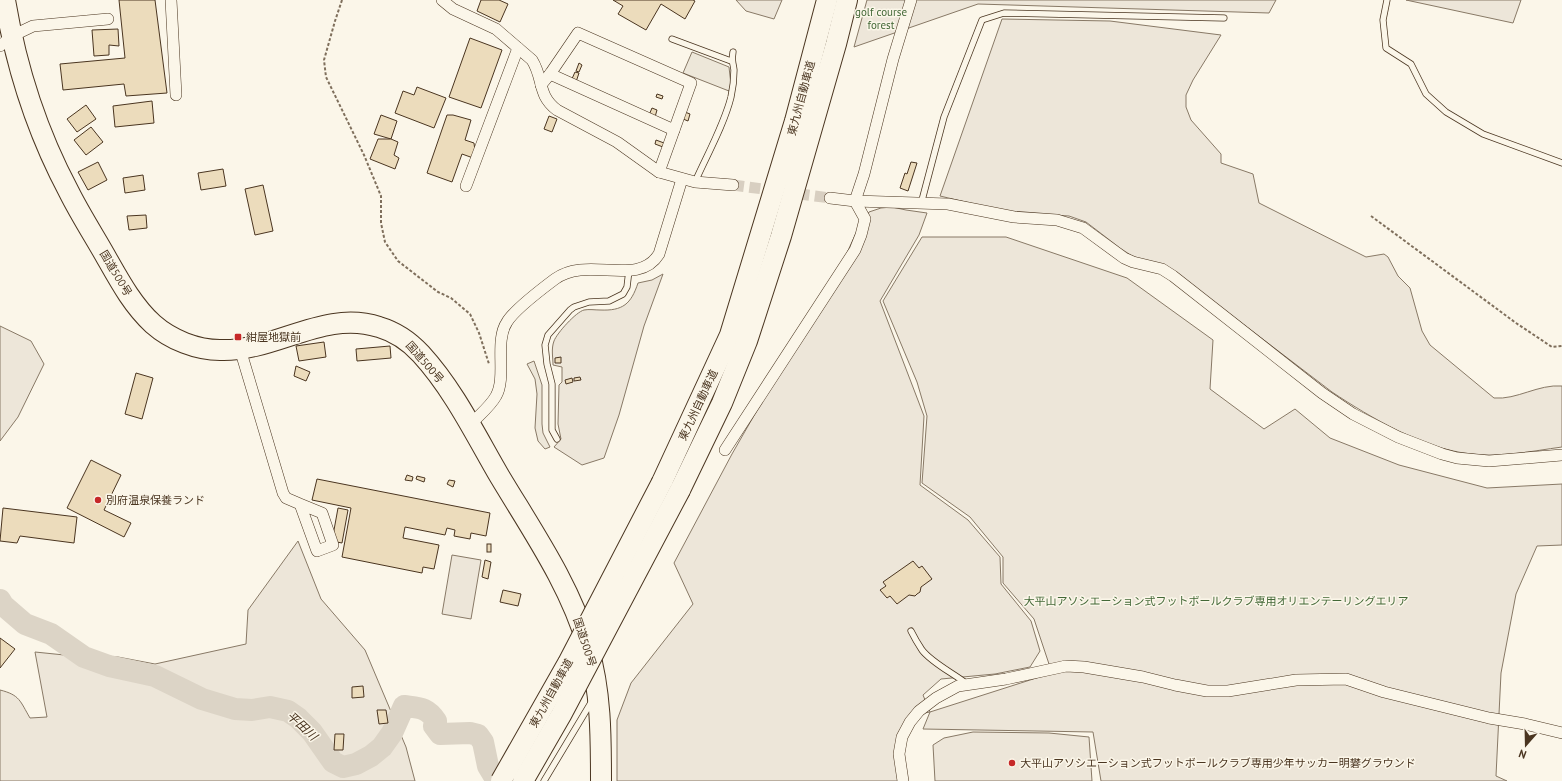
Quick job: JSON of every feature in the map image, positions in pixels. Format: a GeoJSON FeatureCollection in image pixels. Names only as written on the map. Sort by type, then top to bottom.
{"type":"FeatureCollection","features":[{"type":"Feature","properties":{"kind":"highway","name":"国道500号"},"geometry":{"type":"LineString","coordinates":[[5,0],[6,41],[23,78],[47,146],[68,191],[130,297],[152,324],[171,336],[196,347],[221,350],[240,349],[259,345],[312,328],[340,323],[365,323],[378,326],[402,337],[420,353],[442,381],[554,566],[566,590],[587,644],[598,693],[601,781]]}},
{"type":"Feature","properties":{"kind":"highway","name":"東九州自動車道"},"geometry":{"type":"LineString","coordinates":[[523,781],[561,715],[671,486],[730,335],[795,121],[827,0]]}},
{"type":"Feature","properties":{"kind":"highway","name":"東九州自動車道"},"geometry":{"type":"LineString","coordinates":[[501,781],[671,486],[722,403],[747,341],[781,236],[836,44],[847,0]]}},
{"type":"Feature","properties":{"kind":"street"},"geometry":{"type":"LineString","coordinates":[[171,0],[176,95]]}},
{"type":"Feature","properties":{"kind":"street"},"geometry":{"type":"LineString","coordinates":[[442,0],[453,9],[496,29],[532,60],[547,100],[557,110],[617,142],[659,172],[695,182],[733,185]]}},
{"type":"Feature","properties":{"kind":"street"},"geometry":{"type":"LineString","coordinates":[[725,450],[855,250],[865,219],[855,200],[864,174],[893,59],[911,0]]}},
{"type":"Feature","properties":{"kind":"street"},"geometry":{"type":"LineString","coordinates":[[6,41],[33,26],[108,20]]}},
{"type":"Feature","properties":{"kind":"street"},"geometry":{"type":"LineString","coordinates":[[541,85],[578,33],[691,83],[659,172]]}},
{"type":"Feature","properties":{"kind":"street"},"geometry":{"type":"LineString","coordinates":[[466,186],[518,48]]}},
{"type":"Feature","properties":{"kind":"street"},"geometry":{"type":"LineString","coordinates":[[550,74],[674,130]]}},
{"type":"Feature","properties":{"kind":"street"},"geometry":{"type":"LineString","coordinates":[[470,425],[497,396],[500,382],[503,332],[507,321],[554,280],[568,272],[578,269],[637,270],[652,262],[658,254],[682,179]]}},
{"type":"Feature","properties":{"kind":"street"},"geometry":{"type":"LineString","coordinates":[[830,198],[921,204],[948,204],[1014,217],[1057,220],[1083,228],[1128,260],[1162,269],[1173,276],[1294,372],[1340,406],[1393,434],[1450,457],[1480,460],[1501,460],[1562,455]]}},
{"type":"Feature","properties":{"kind":"street"},"geometry":{"type":"LineString","coordinates":[[240,349],[280,485],[286,498],[300,504]]}},
{"type":"Feature","properties":{"kind":"street"},"geometry":{"type":"LineString","coordinates":[[903,781],[900,746],[902,737],[906,728],[919,711],[936,698],[958,686],[1006,679],[1066,666],[1084,667],[1136,676],[1207,691],[1228,691],[1296,680],[1346,679],[1384,692],[1489,718],[1525,724],[1562,733]]}},
{"type":"Feature","properties":{"kind":"lane"},"geometry":{"type":"LineString","coordinates":[[1387,0],[1383,20],[1386,48],[1411,64],[1426,94],[1446,112],[1483,134],[1562,163]]}},
{"type":"Feature","properties":{"kind":"lane"},"geometry":{"type":"LineString","coordinates":[[921,204],[944,117],[982,20],[1004,13],[1224,18]]}},
{"type":"Feature","properties":{"kind":"lane"},"geometry":{"type":"LineString","coordinates":[[672,39],[731,61]]}},
{"type":"Feature","properties":{"kind":"lane"},"geometry":{"type":"LineString","coordinates":[[695,182],[731,97],[734,73],[731,61],[734,52]]}},
{"type":"Feature","properties":{"kind":"lane"},"geometry":{"type":"LineString","coordinates":[[557,440],[552,430],[552,384],[546,359],[546,340],[551,331],[574,307],[589,302],[609,300],[623,294],[627,287],[630,270]]}},
{"type":"Feature","properties":{"kind":"lane"},"geometry":{"type":"LineString","coordinates":[[911,631],[922,650],[967,684]]}},
{"type":"Feature","properties":{"kind":"lane"},"geometry":{"type":"LineString","coordinates":[[544,781],[598,693]]}},
{"type":"Feature","properties":{"kind":"path"},"geometry":{"type":"LineString","coordinates":[[342,0],[324,60],[326,77],[364,155],[381,196],[382,203],[380,213],[385,242],[398,261],[438,292],[451,298],[470,314],[479,333],[494,379],[500,382]]}},
{"type":"Feature","properties":{"kind":"path"},"geometry":{"type":"LineString","coordinates":[[1371,216],[1516,323],[1552,347],[1562,346]]}},
{"type":"Feature","properties":{"kind":"green space"},"geometry":{"type":"Polygon","coordinates":[[[736,0],[782,0],[774,19],[746,11],[736,0]]]}},
{"type":"Feature","properties":{"kind":"green space","name":"golf course forest"},"geometry":{"type":"Polygon","coordinates":[[[867,0],[1276,0],[1269,13],[978,4],[854,47],[867,0]]]}},
{"type":"Feature","properties":{"kind":"green space"},"geometry":{"type":"Polygon","coordinates":[[[1406,0],[1521,0],[1513,23],[1406,0]]]}},
{"type":"Feature","properties":{"kind":"green space"},"geometry":{"type":"Polygon","coordinates":[[[1002,19],[1110,21],[1221,35],[1193,80],[1186,95],[1186,107],[1191,120],[1221,154],[1221,163],[1253,174],[1259,203],[1366,257],[1384,254],[1388,257],[1398,276],[1410,288],[1422,331],[1430,345],[1494,398],[1511,397],[1544,387],[1562,386],[1562,447],[1516,454],[1482,455],[1453,451],[1417,439],[1381,422],[1332,392],[1176,273],[1132,256],[1086,222],[1069,216],[1008,212],[940,196],[1002,19]]]}},
{"type":"Feature","properties":{"kind":"green space"},"geometry":{"type":"Polygon","coordinates":[[[892,207],[927,213],[919,235],[880,301],[924,416],[920,485],[968,520],[1000,557],[1001,584],[1031,621],[1040,651],[1030,667],[995,674],[941,679],[923,695],[930,712],[908,716],[899,781],[617,781],[617,720],[631,683],[693,604],[674,563],[732,454],[846,255],[856,233],[869,212],[881,208],[892,207]]]}},
{"type":"Feature","properties":{"kind":"green space","name":"大平山アソシエーション式フットボールクラブ専用オリエンテーリングエリア"},"geometry":{"type":"Polygon","coordinates":[[[922,237],[1006,237],[1127,278],[1213,340],[1210,389],[1264,429],[1295,409],[1330,438],[1399,465],[1487,488],[1562,484],[1562,545],[1537,546],[1516,594],[1501,673],[1496,776],[1507,781],[1101,781],[1093,732],[923,729],[930,712],[1052,673],[1034,619],[1003,583],[1003,557],[970,517],[922,483],[927,416],[917,382],[883,301],[922,237]]]}},
{"type":"Feature","properties":{"kind":"green space"},"geometry":{"type":"Polygon","coordinates":[[[663,274],[644,326],[619,415],[604,458],[582,465],[554,447],[561,439],[558,424],[559,385],[562,382],[562,367],[553,365],[552,350],[554,341],[567,323],[584,310],[608,310],[625,305],[632,296],[638,283],[652,280],[663,274]]]}},
{"type":"Feature","properties":{"kind":"green space"},"geometry":{"type":"Polygon","coordinates":[[[0,326],[31,341],[44,364],[18,417],[0,441],[0,326]]]}},
{"type":"Feature","properties":{"kind":"green space"},"geometry":{"type":"Polygon","coordinates":[[[298,541],[321,599],[365,650],[406,747],[415,781],[0,781],[0,690],[16,697],[30,718],[47,717],[35,652],[84,657],[118,657],[155,664],[246,644],[248,610],[298,541]]]}},
{"type":"Feature","properties":{"kind":"green space"},"geometry":{"type":"Polygon","coordinates":[[[452,555],[481,560],[471,619],[442,614],[452,555]]]}},
{"type":"Feature","properties":{"kind":"green space","name":"大平山アソシエーション式フットボールクラブ専用少年サッカー明礬グラウンド"},"geometry":{"type":"Polygon","coordinates":[[[973,732],[1049,733],[1089,737],[1092,781],[935,781],[933,745],[944,738],[973,732]]]}},
{"type":"Feature","properties":{"kind":"shaded area"},"geometry":{"type":"Polygon","coordinates":[[[692,52],[729,67],[731,85],[729,91],[683,73],[692,52]]]}},
{"type":"Feature","properties":{"kind":"shaded area"},"geometry":{"type":"Polygon","coordinates":[[[534,361],[542,385],[543,433],[550,447],[545,449],[538,441],[535,428],[537,394],[535,379],[527,364],[534,361]]]}},
{"type":"Feature","properties":{"kind":"building"},"geometry":{"type":"Polygon","coordinates":[[[119,0],[155,0],[167,93],[126,96],[124,84],[63,90],[60,64],[125,58],[119,0]]]}},
{"type":"Feature","properties":{"kind":"building"},"geometry":{"type":"Polygon","coordinates":[[[481,0],[499,0],[508,4],[500,22],[477,11],[481,0]]]}},
{"type":"Feature","properties":{"kind":"building"},"geometry":{"type":"Polygon","coordinates":[[[613,0],[695,1],[685,19],[661,4],[646,30],[618,14],[623,6],[613,0]]]}},
{"type":"Feature","properties":{"kind":"building"},"geometry":{"type":"Polygon","coordinates":[[[118,29],[119,46],[109,45],[109,55],[94,56],[92,30],[118,29]]]}},
{"type":"Feature","properties":{"kind":"building"},"geometry":{"type":"Polygon","coordinates":[[[470,38],[502,50],[481,108],[449,97],[470,38]]]}},
{"type":"Feature","properties":{"kind":"building"},"geometry":{"type":"Polygon","coordinates":[[[579,63],[582,65],[579,72],[576,71],[579,63]]]}},
{"type":"Feature","properties":{"kind":"building"},"geometry":{"type":"Polygon","coordinates":[[[575,72],[579,73],[576,82],[571,81],[575,72]]]}},
{"type":"Feature","properties":{"kind":"building"},"geometry":{"type":"Polygon","coordinates":[[[417,87],[446,98],[434,128],[395,113],[403,91],[414,95],[417,87]]]}},
{"type":"Feature","properties":{"kind":"building"},"geometry":{"type":"Polygon","coordinates":[[[657,94],[663,96],[662,99],[656,97],[657,94]]]}},
{"type":"Feature","properties":{"kind":"building"},"geometry":{"type":"Polygon","coordinates":[[[152,101],[154,123],[115,127],[113,106],[152,101]]]}},
{"type":"Feature","properties":{"kind":"building"},"geometry":{"type":"Polygon","coordinates":[[[86,105],[96,119],[77,132],[67,119],[86,105]]]}},
{"type":"Feature","properties":{"kind":"building"},"geometry":{"type":"Polygon","coordinates":[[[652,108],[657,110],[655,117],[649,115],[652,108]]]}},
{"type":"Feature","properties":{"kind":"building"},"geometry":{"type":"Polygon","coordinates":[[[685,112],[690,114],[688,121],[683,119],[685,112]]]}},
{"type":"Feature","properties":{"kind":"building"},"geometry":{"type":"Polygon","coordinates":[[[381,115],[397,121],[391,139],[374,134],[381,115]]]}},
{"type":"Feature","properties":{"kind":"building"},"geometry":{"type":"Polygon","coordinates":[[[447,115],[453,115],[471,120],[465,140],[474,143],[476,159],[462,154],[452,182],[427,173],[447,115]]]}},
{"type":"Feature","properties":{"kind":"building"},"geometry":{"type":"Polygon","coordinates":[[[549,116],[557,119],[552,132],[544,129],[549,116]]]}},
{"type":"Feature","properties":{"kind":"building"},"geometry":{"type":"Polygon","coordinates":[[[91,127],[103,142],[86,155],[74,140],[91,127]]]}},
{"type":"Feature","properties":{"kind":"building"},"geometry":{"type":"Polygon","coordinates":[[[378,139],[391,139],[398,142],[394,155],[399,158],[395,169],[370,159],[378,139]]]}},
{"type":"Feature","properties":{"kind":"building"},"geometry":{"type":"Polygon","coordinates":[[[656,140],[664,143],[663,147],[655,144],[656,140]]]}},
{"type":"Feature","properties":{"kind":"building"},"geometry":{"type":"Polygon","coordinates":[[[98,162],[107,180],[88,190],[78,172],[98,162]]]}},
{"type":"Feature","properties":{"kind":"building"},"geometry":{"type":"Polygon","coordinates":[[[911,162],[917,163],[908,191],[900,188],[905,173],[907,174],[911,162]]]}},
{"type":"Feature","properties":{"kind":"building"},"geometry":{"type":"Polygon","coordinates":[[[223,169],[226,186],[201,190],[198,173],[223,169]]]}},
{"type":"Feature","properties":{"kind":"building"},"geometry":{"type":"Polygon","coordinates":[[[143,175],[145,190],[125,193],[123,178],[143,175]]]}},
{"type":"Feature","properties":{"kind":"building"},"geometry":{"type":"Polygon","coordinates":[[[263,185],[273,231],[255,235],[245,189],[263,185]]]}},
{"type":"Feature","properties":{"kind":"building"},"geometry":{"type":"Polygon","coordinates":[[[146,215],[147,228],[129,230],[127,216],[146,215]]]}},
{"type":"Feature","properties":{"kind":"building"},"geometry":{"type":"Polygon","coordinates":[[[324,342],[326,357],[299,361],[296,346],[324,342]]]}},
{"type":"Feature","properties":{"kind":"building"},"geometry":{"type":"Polygon","coordinates":[[[390,346],[391,358],[357,361],[356,349],[390,346]]]}},
{"type":"Feature","properties":{"kind":"building"},"geometry":{"type":"Polygon","coordinates":[[[561,357],[561,363],[555,363],[555,358],[561,357]]]}},
{"type":"Feature","properties":{"kind":"building"},"geometry":{"type":"Polygon","coordinates":[[[296,366],[310,372],[306,381],[294,376],[296,366]]]}},
{"type":"Feature","properties":{"kind":"building"},"geometry":{"type":"Polygon","coordinates":[[[136,373],[153,378],[142,419],[125,414],[136,373]]]}},
{"type":"Feature","properties":{"kind":"building"},"geometry":{"type":"Polygon","coordinates":[[[580,377],[581,380],[574,381],[574,378],[580,377]]]}},
{"type":"Feature","properties":{"kind":"building"},"geometry":{"type":"Polygon","coordinates":[[[572,378],[573,382],[566,384],[565,380],[572,378]]]}},
{"type":"Feature","properties":{"kind":"building"},"geometry":{"type":"Polygon","coordinates":[[[91,460],[121,475],[104,510],[131,523],[124,537],[67,508],[91,460]]]}},
{"type":"Feature","properties":{"kind":"building"},"geometry":{"type":"Polygon","coordinates":[[[407,475],[413,477],[412,481],[405,480],[407,475]]]}},
{"type":"Feature","properties":{"kind":"building"},"geometry":{"type":"Polygon","coordinates":[[[417,476],[425,478],[424,482],[416,479],[417,476]]]}},
{"type":"Feature","properties":{"kind":"building"},"geometry":{"type":"Polygon","coordinates":[[[317,479],[490,513],[486,536],[471,533],[470,539],[454,536],[455,530],[447,528],[445,535],[405,527],[403,538],[439,545],[434,569],[423,567],[422,573],[342,557],[351,508],[312,500],[317,479]]]}},
{"type":"Feature","properties":{"kind":"building"},"geometry":{"type":"Polygon","coordinates":[[[449,480],[455,481],[453,487],[447,484],[449,480]]]}},
{"type":"Feature","properties":{"kind":"building"},"geometry":{"type":"Polygon","coordinates":[[[3,508],[77,517],[74,543],[20,536],[17,543],[0,541],[3,508]]]}},
{"type":"Feature","properties":{"kind":"building"},"geometry":{"type":"Polygon","coordinates":[[[338,508],[348,510],[342,543],[332,541],[338,508]]]}},
{"type":"Feature","properties":{"kind":"building"},"geometry":{"type":"Polygon","coordinates":[[[487,544],[491,544],[491,552],[487,552],[487,544]]]}},
{"type":"Feature","properties":{"kind":"building"},"geometry":{"type":"Polygon","coordinates":[[[485,560],[491,562],[488,579],[482,577],[485,560]]]}},
{"type":"Feature","properties":{"kind":"building"},"geometry":{"type":"Polygon","coordinates":[[[913,561],[919,568],[922,566],[932,579],[921,587],[920,592],[915,596],[909,595],[897,604],[890,596],[887,598],[880,590],[886,586],[883,582],[913,561]]]}},
{"type":"Feature","properties":{"kind":"building"},"geometry":{"type":"Polygon","coordinates":[[[503,590],[521,594],[518,606],[500,602],[503,590]]]}},
{"type":"Feature","properties":{"kind":"building"},"geometry":{"type":"Polygon","coordinates":[[[0,638],[15,649],[0,668],[0,638]]]}},
{"type":"Feature","properties":{"kind":"building"},"geometry":{"type":"Polygon","coordinates":[[[363,686],[364,697],[352,698],[352,687],[363,686]]]}},
{"type":"Feature","properties":{"kind":"building"},"geometry":{"type":"Polygon","coordinates":[[[377,710],[386,710],[388,723],[379,724],[377,710]]]}},
{"type":"Feature","properties":{"kind":"building"},"geometry":{"type":"Polygon","coordinates":[[[335,734],[344,734],[343,750],[334,750],[335,734]]]}},
{"type":"Feature","properties":{"kind":"waterway","name":"平田川"},"geometry":{"type":"LineString","coordinates":[[0,600],[3,605],[25,624],[51,634],[84,657],[109,666],[155,676],[202,699],[235,709],[252,710],[270,707],[288,711],[298,718],[312,732],[333,762],[343,767],[356,764],[371,756],[382,747],[392,733],[404,706],[422,709],[433,716],[436,721],[434,726],[440,734],[470,733],[478,735],[483,742],[488,766],[497,781]]}},
{"type":"Feature","properties":{"kind":"tunnel"},"geometry":{"type":"LineString","coordinates":[[733,185],[830,198]]}},
{"type":"Feature","properties":{"kind":"place","name":"紺屋地獄前"},"geometry":{"type":"Point","coordinates":[238,337]}},
{"type":"Feature","properties":{"kind":"place","name":"別府温泉保養ランド"},"geometry":{"type":"Point","coordinates":[98,500]}},
{"type":"Feature","properties":{"kind":"place","name":"大平山アソシエーション式フットボールクラブ専用少年サッカー明礬グラウンド"},"geometry":{"type":"Point","coordinates":[1012,763]}}]}
